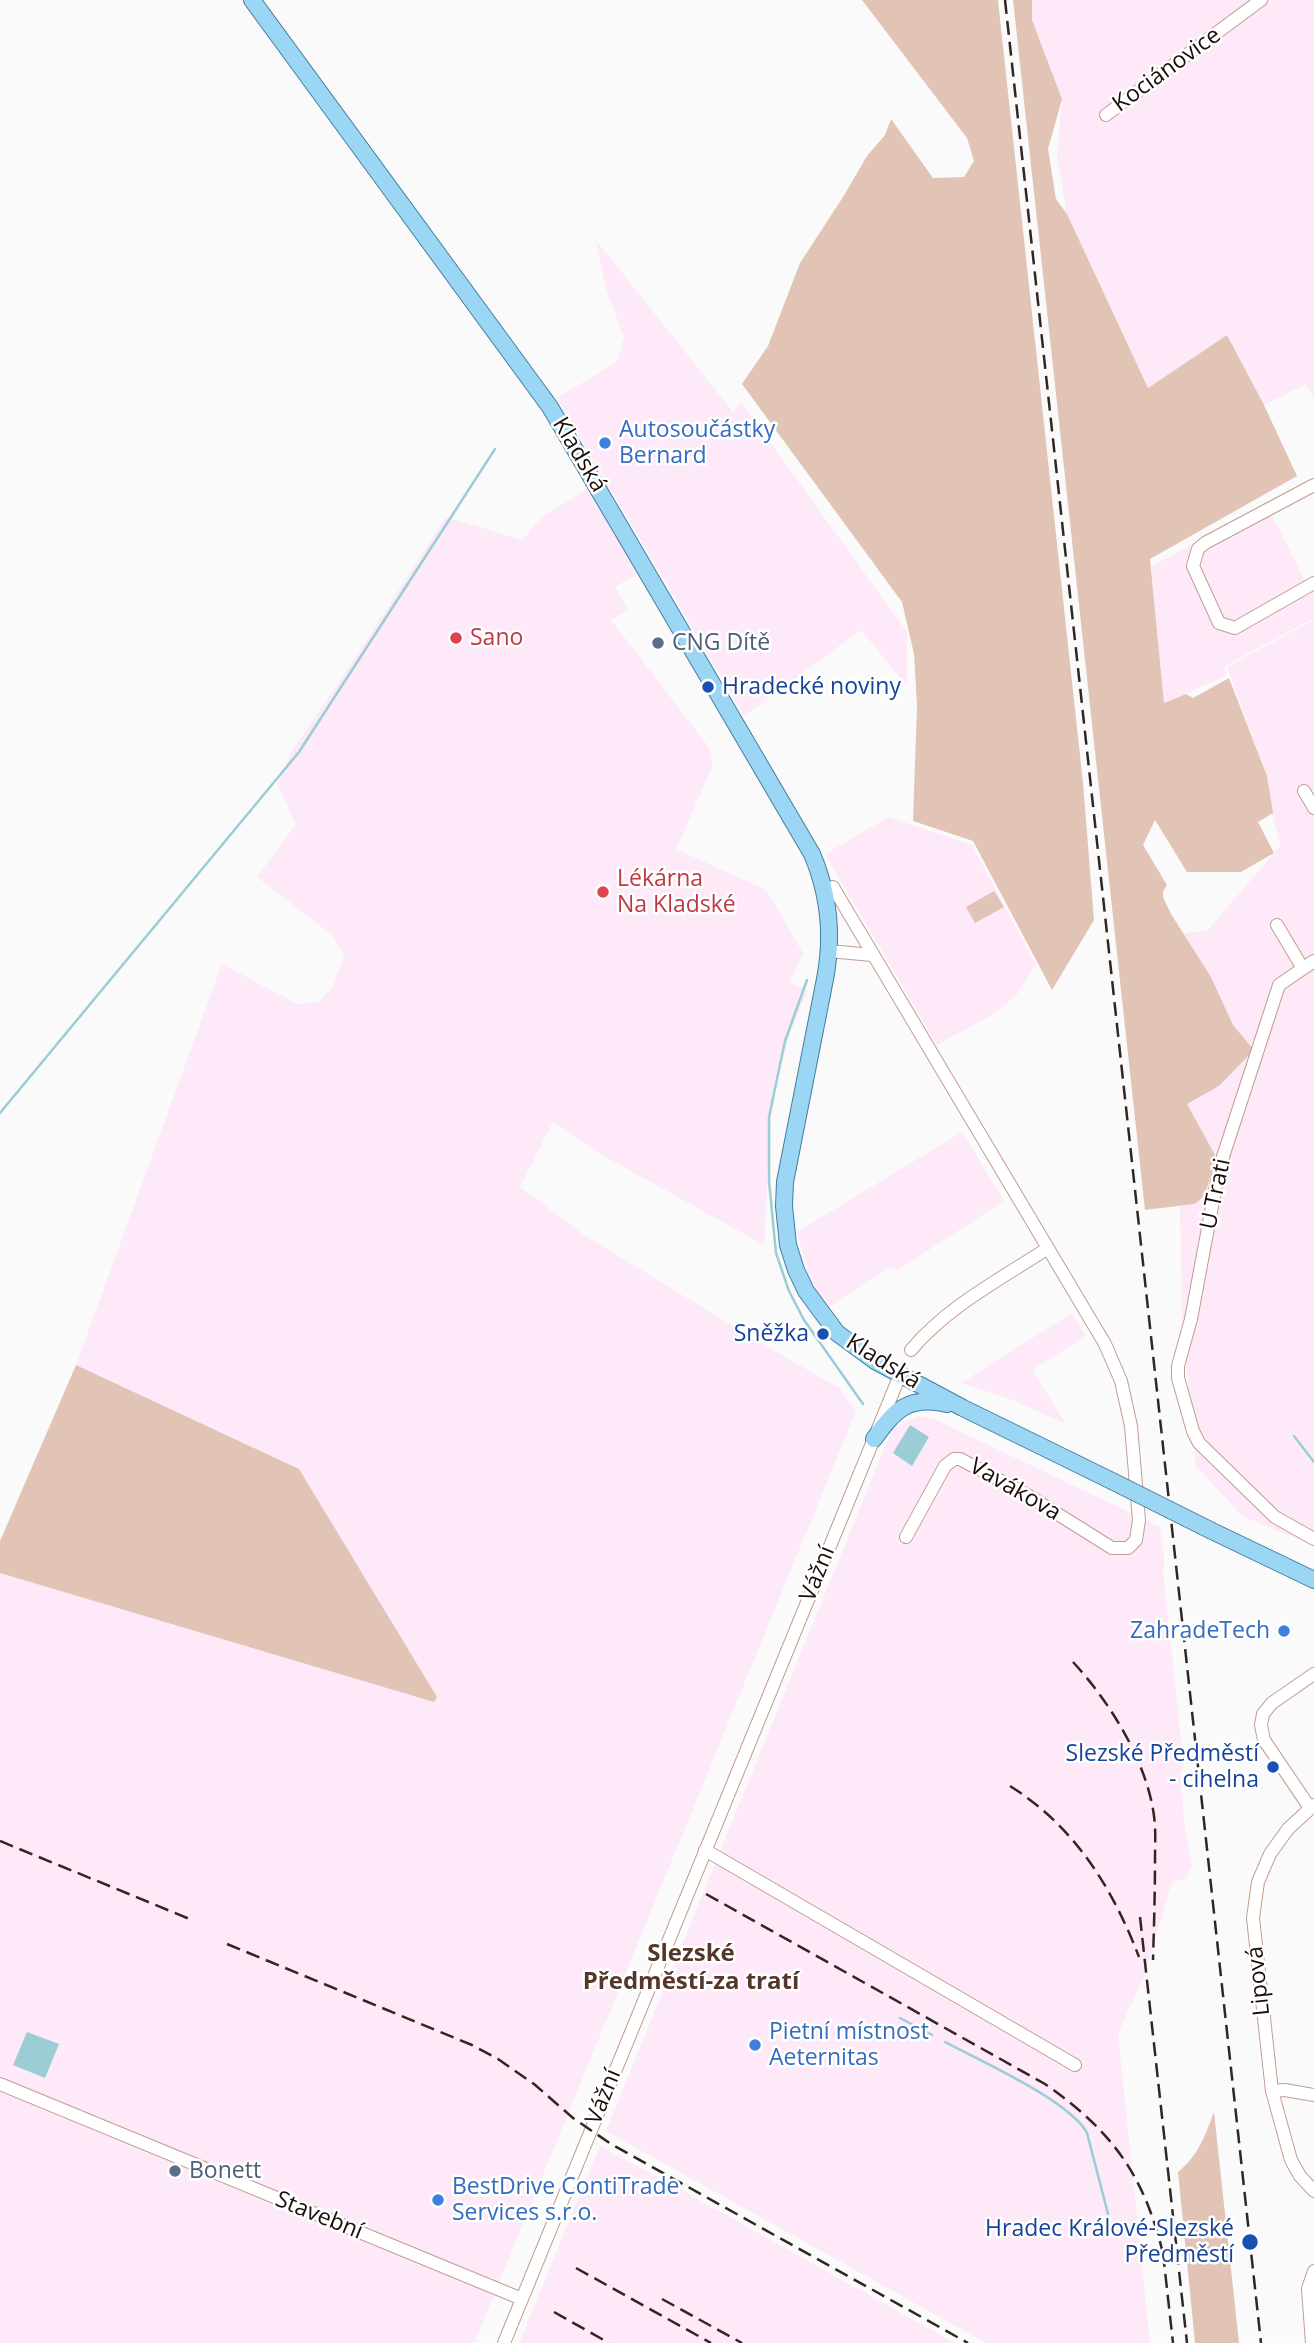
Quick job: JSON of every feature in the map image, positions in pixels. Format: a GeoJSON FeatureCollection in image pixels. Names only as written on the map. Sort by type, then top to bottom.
{"type":"FeatureCollection","features":[{"type":"Feature","properties":{"kind":"main road","name":"Kladská"},"geometry":{"type":"LineString","coordinates":[[252,0],[519,362],[571,440],[812,854],[820,874],[827,911],[829,951],[786,1169],[783,1206],[786,1234],[801,1281],[831,1325],[856,1349],[900,1375],[1314,1580]]}},
{"type":"Feature","properties":{"kind":"main road"},"geometry":{"type":"LineString","coordinates":[[874,1439],[892,1414],[906,1405],[928,1401],[963,1408]]}},
{"type":"Feature","properties":{"kind":"street","name":"Kociánovice"},"geometry":{"type":"LineString","coordinates":[[1106,115],[1261,0]]}},
{"type":"Feature","properties":{"kind":"street"},"geometry":{"type":"LineString","coordinates":[[1314,485],[1205,543],[1198,550],[1194,566],[1219,623],[1227,627],[1235,628],[1314,583]]}},
{"type":"Feature","properties":{"kind":"street"},"geometry":{"type":"LineString","coordinates":[[1304,792],[1314,808]]}},
{"type":"Feature","properties":{"kind":"street"},"geometry":{"type":"LineString","coordinates":[[833,887],[1048,1248]]}},
{"type":"Feature","properties":{"kind":"street"},"geometry":{"type":"LineString","coordinates":[[1277,925],[1308,964]]}},
{"type":"Feature","properties":{"kind":"street"},"geometry":{"type":"LineString","coordinates":[[829,951],[872,955]]}},
{"type":"Feature","properties":{"kind":"street","name":"U Trati"},"geometry":{"type":"LineString","coordinates":[[1308,964],[1279,985],[1219,1169],[1191,1319],[1178,1366],[1178,1378],[1194,1436],[1207,1452],[1275,1517],[1314,1539]]}},
{"type":"Feature","properties":{"kind":"street","name":"Kladská"},"geometry":{"type":"LineString","coordinates":[[912,1350],[922,1338],[963,1304],[1048,1248]]}},
{"type":"Feature","properties":{"kind":"street","name":"Vavákova"},"geometry":{"type":"LineString","coordinates":[[906,1537],[945,1466],[960,1459],[1029,1496],[1112,1548],[1123,1549],[1136,1540],[1139,1520],[1131,1426],[1121,1381],[1105,1343],[1048,1248]]}},
{"type":"Feature","properties":{"kind":"street","name":"Vážní"},"geometry":{"type":"LineString","coordinates":[[504,2343],[900,1375]]}},
{"type":"Feature","properties":{"kind":"street","name":"Lipová"},"geometry":{"type":"LineString","coordinates":[[1314,1674],[1272,1703],[1263,1714],[1261,1726],[1264,1740],[1312,1806],[1288,1829],[1270,1854],[1261,1873],[1254,1900],[1255,1943],[1272,2091],[1286,2147],[1295,2169],[1314,2191]]}},
{"type":"Feature","properties":{"kind":"street"},"geometry":{"type":"LineString","coordinates":[[705,1850],[1075,2065]]}},
{"type":"Feature","properties":{"kind":"street","name":"Stavební"},"geometry":{"type":"LineString","coordinates":[[0,2084],[522,2299]]}},
{"type":"Feature","properties":{"kind":"street"},"geometry":{"type":"LineString","coordinates":[[1272,2091],[1285,2090],[1314,2095]]}},
{"type":"Feature","properties":{"kind":"street"},"geometry":{"type":"LineString","coordinates":[[1312,2343],[1308,2288],[1314,2271]]}},
{"type":"Feature","properties":{"kind":"shaded area"},"geometry":{"type":"Polygon","coordinates":[[[862,0],[998,0],[1083,783],[1094,920],[1052,990],[973,841],[913,821],[917,706],[914,654],[902,602],[742,384],[768,346],[800,263],[867,156],[885,135],[891,119],[933,178],[964,177],[974,161],[967,138],[862,0]]]}},
{"type":"Feature","properties":{"kind":"shaded area"},"geometry":{"type":"Polygon","coordinates":[[[1013,0],[1032,0],[1032,20],[1062,99],[1048,149],[1056,199],[1067,214],[1148,388],[1227,335],[1297,476],[1150,559],[1164,703],[1186,694],[1193,698],[1229,678],[1267,776],[1273,813],[1258,822],[1274,853],[1241,872],[1187,872],[1155,820],[1143,845],[1167,885],[1163,897],[1171,914],[1211,977],[1233,1025],[1254,1050],[1219,1086],[1187,1104],[1215,1155],[1203,1196],[1194,1204],[1145,1210],[1013,0]]]}},
{"type":"Feature","properties":{"kind":"shaded area"},"geometry":{"type":"Polygon","coordinates":[[[1032,0],[1314,0],[1314,399],[1306,384],[1264,405],[1227,335],[1148,388],[1067,214],[1057,157],[1062,99],[1032,20],[1032,0]]]}},
{"type":"Feature","properties":{"kind":"shaded area"},"geometry":{"type":"Polygon","coordinates":[[[596,240],[733,412],[741,402],[907,632],[907,686],[861,630],[744,716],[557,398],[617,362],[624,337],[606,289],[596,240]]]}},
{"type":"Feature","properties":{"kind":"shaded area"},"geometry":{"type":"Polygon","coordinates":[[[589,488],[637,574],[615,587],[628,610],[611,620],[708,746],[713,765],[676,849],[766,890],[803,953],[790,983],[808,990],[779,1071],[771,1118],[764,1245],[609,1159],[553,1122],[520,1187],[584,1235],[839,1388],[856,1411],[474,2343],[0,2343],[0,1573],[133,1611],[299,1469],[76,1365],[222,964],[297,1004],[318,1002],[332,988],[344,956],[331,934],[257,877],[296,824],[277,784],[293,749],[446,517],[522,540],[542,517],[589,488]]]}},
{"type":"Feature","properties":{"kind":"shaded area"},"geometry":{"type":"Polygon","coordinates":[[[1266,503],[1309,589],[1314,587],[1314,618],[1225,666],[1226,676],[1164,703],[1151,567],[1266,503]]]}},
{"type":"Feature","properties":{"kind":"shaded area"},"geometry":{"type":"Polygon","coordinates":[[[1314,620],[1314,1546],[1242,1516],[1196,1466],[1182,1323],[1180,1204],[1194,1204],[1206,1193],[1208,1180],[1186,1104],[1219,1086],[1254,1050],[1233,1025],[1211,977],[1183,933],[1207,931],[1281,845],[1272,814],[1267,776],[1227,667],[1314,620]]]}},
{"type":"Feature","properties":{"kind":"shaded area"},"geometry":{"type":"Polygon","coordinates":[[[889,817],[972,845],[1036,965],[1015,997],[990,1016],[937,1045],[825,854],[889,817]]]}},
{"type":"Feature","properties":{"kind":"shaded area"},"geometry":{"type":"Polygon","coordinates":[[[994,891],[1004,907],[975,923],[966,907],[994,891]]]}},
{"type":"Feature","properties":{"kind":"shaded area"},"geometry":{"type":"Polygon","coordinates":[[[962,1132],[1004,1201],[898,1270],[890,1267],[830,1306],[809,1275],[797,1232],[962,1132]]]}},
{"type":"Feature","properties":{"kind":"shaded area"},"geometry":{"type":"Polygon","coordinates":[[[1072,1313],[1086,1336],[1032,1370],[1066,1424],[1010,1399],[961,1383],[1072,1313]]]}},
{"type":"Feature","properties":{"kind":"shaded area"},"geometry":{"type":"Polygon","coordinates":[[[76,1365],[299,1469],[437,1697],[434,1702],[0,1573],[0,1541],[76,1365]]]}},
{"type":"Feature","properties":{"kind":"shaded area"},"geometry":{"type":"Polygon","coordinates":[[[918,1416],[934,1419],[1160,1527],[1184,1765],[1180,1773],[1185,1829],[1192,1865],[1186,1879],[1172,1882],[1144,1977],[1118,2033],[1150,2343],[986,2343],[606,2131],[891,1432],[897,1425],[918,1416]]]}},
{"type":"Feature","properties":{"kind":"shaded area"},"geometry":{"type":"Polygon","coordinates":[[[1214,2112],[1239,2343],[1195,2343],[1178,2172],[1196,2152],[1214,2112]]]}},
{"type":"Feature","properties":{"kind":"shaded area"},"geometry":{"type":"Polygon","coordinates":[[[600,2146],[685,2192],[955,2343],[519,2343],[600,2146]]]}},
{"type":"Feature","properties":{"kind":"water"},"geometry":{"type":"Polygon","coordinates":[[[910,1425],[929,1437],[912,1466],[893,1453],[910,1425]]]}},
{"type":"Feature","properties":{"kind":"water"},"geometry":{"type":"Polygon","coordinates":[[[27,2032],[59,2044],[45,2078],[13,2065],[27,2032]]]}},
{"type":"Feature","properties":{"kind":"waterway"},"geometry":{"type":"LineString","coordinates":[[0,1113],[299,752],[495,449]]}},
{"type":"Feature","properties":{"kind":"waterway"},"geometry":{"type":"LineString","coordinates":[[807,980],[785,1041],[769,1117],[769,1181],[776,1253],[789,1291],[804,1320],[863,1404]]}},
{"type":"Feature","properties":{"kind":"waterway"},"geometry":{"type":"LineString","coordinates":[[1294,1436],[1314,1462]]}},
{"type":"Feature","properties":{"kind":"waterway"},"geometry":{"type":"LineString","coordinates":[[900,2018],[932,2035]]}},
{"type":"Feature","properties":{"kind":"waterway"},"geometry":{"type":"LineString","coordinates":[[945,2042],[1044,2095],[1077,2121],[1087,2133],[1108,2214]]}},
{"type":"Feature","properties":{"kind":"railway"},"geometry":{"type":"LineString","coordinates":[[1005,0],[1261,2343]]}},
{"type":"Feature","properties":{"kind":"railway"},"geometry":{"type":"LineString","coordinates":[[1073,1662],[1100,1695],[1125,1734],[1144,1775],[1150,1796],[1155,1832],[1153,1960]]}},
{"type":"Feature","properties":{"kind":"railway"},"geometry":{"type":"LineString","coordinates":[[1010,1786],[1054,1820],[1089,1861],[1117,1907],[1139,1957]]}},
{"type":"Feature","properties":{"kind":"railway"},"geometry":{"type":"LineString","coordinates":[[0,1841],[192,1920]]}},
{"type":"Feature","properties":{"kind":"railway"},"geometry":{"type":"LineString","coordinates":[[706,1894],[1045,2084],[1069,2102],[1091,2121],[1124,2160],[1148,2206],[1165,2262]]}},
{"type":"Feature","properties":{"kind":"railway"},"geometry":{"type":"LineString","coordinates":[[1140,1917],[1187,2343]]}},
{"type":"Feature","properties":{"kind":"railway"},"geometry":{"type":"LineString","coordinates":[[227,1944],[472,2045],[534,2084],[573,2118],[611,2144],[968,2343]]}},
{"type":"Feature","properties":{"kind":"railway"},"geometry":{"type":"LineString","coordinates":[[1163,2253],[1173,2343]]}},
{"type":"Feature","properties":{"kind":"railway"},"geometry":{"type":"LineString","coordinates":[[576,2268],[711,2343]]}},
{"type":"Feature","properties":{"kind":"railway"},"geometry":{"type":"LineString","coordinates":[[662,2299],[742,2343]]}},
{"type":"Feature","properties":{"kind":"railway"},"geometry":{"type":"LineString","coordinates":[[554,2312],[609,2343]]}},
{"type":"Feature","properties":{"kind":"place","name":"Autosoučástky Bernard"},"geometry":{"type":"Point","coordinates":[605,443]}},
{"type":"Feature","properties":{"kind":"place","name":"Sano"},"geometry":{"type":"Point","coordinates":[456,638]}},
{"type":"Feature","properties":{"kind":"place","name":"CNG Dítě"},"geometry":{"type":"Point","coordinates":[658,643]}},
{"type":"Feature","properties":{"kind":"place","name":"Hradecké noviny"},"geometry":{"type":"Point","coordinates":[708,687]}},
{"type":"Feature","properties":{"kind":"place","name":"Lékárna Na Kladské"},"geometry":{"type":"Point","coordinates":[603,892]}},
{"type":"Feature","properties":{"kind":"place","name":"Sněžka"},"geometry":{"type":"Point","coordinates":[823,1334]}},
{"type":"Feature","properties":{"kind":"place","name":"ZahradeTech"},"geometry":{"type":"Point","coordinates":[1284,1631]}},
{"type":"Feature","properties":{"kind":"place","name":"Slezské Předměstí - cihelna"},"geometry":{"type":"Point","coordinates":[1273,1767]}},
{"type":"Feature","properties":{"kind":"place","name":"Pietní místnost Aeternitas"},"geometry":{"type":"Point","coordinates":[755,2045]}},
{"type":"Feature","properties":{"kind":"place","name":"Bonett"},"geometry":{"type":"Point","coordinates":[175,2171]}},
{"type":"Feature","properties":{"kind":"place","name":"BestDrive ContiTrade Services s.r.o."},"geometry":{"type":"Point","coordinates":[438,2200]}},
{"type":"Feature","properties":{"kind":"place","name":"Hradec Králové-Slezské Předměstí"},"geometry":{"type":"Point","coordinates":[1250,2242]}},
{"type":"Feature","properties":{"kind":"district","name":"Slezské Předměstí-za tratí"},"geometry":{"type":"Point","coordinates":[691,1968]}}]}
